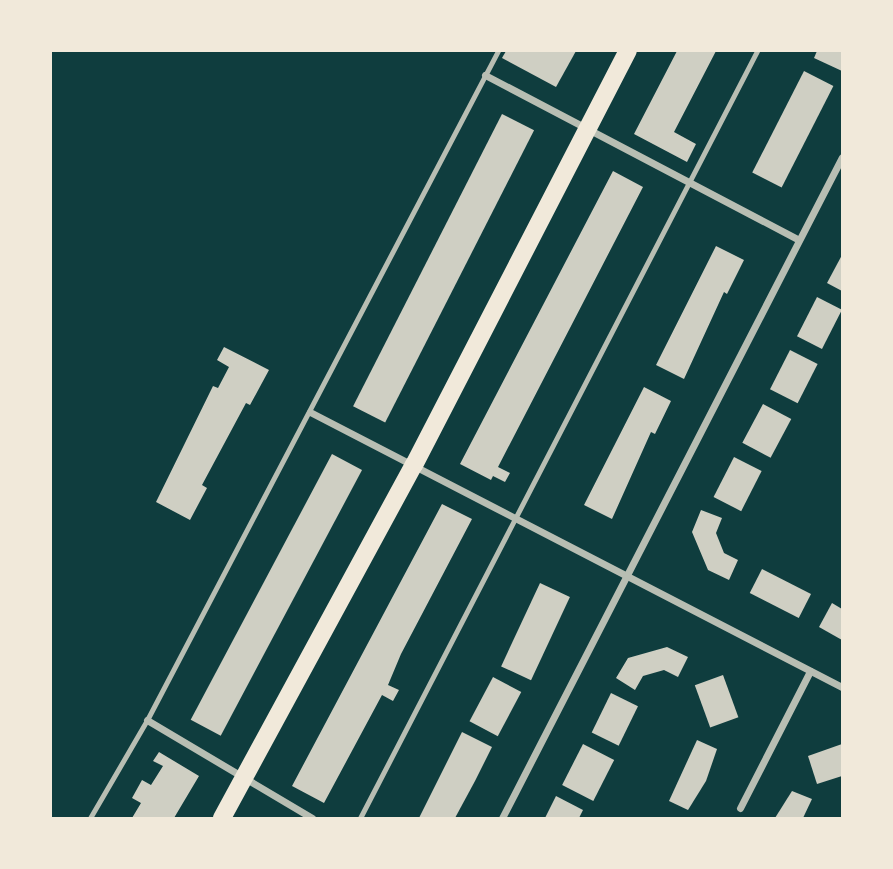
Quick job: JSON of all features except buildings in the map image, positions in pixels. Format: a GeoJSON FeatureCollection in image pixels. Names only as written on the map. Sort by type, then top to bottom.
{"type":"FeatureCollection","features":[{"type":"Feature","properties":{"kind":"main road"},"geometry":{"type":"LineString","coordinates":[[222,818],[248,778],[414,465],[628,51]]}},
{"type":"Feature","properties":{"kind":"street"},"geometry":{"type":"LineString","coordinates":[[485,75],[798,239]]}},
{"type":"Feature","properties":{"kind":"street"},"geometry":{"type":"LineString","coordinates":[[502,818],[842,157]]}},
{"type":"Feature","properties":{"kind":"street"},"geometry":{"type":"LineString","coordinates":[[310,412],[842,687]]}},
{"type":"Feature","properties":{"kind":"street"},"geometry":{"type":"LineString","coordinates":[[740,808],[810,671]]}},
{"type":"Feature","properties":{"kind":"street"},"geometry":{"type":"LineString","coordinates":[[147,720],[312,818]]}},
{"type":"Feature","properties":{"kind":"lane"},"geometry":{"type":"LineString","coordinates":[[90,818],[147,720],[498,51]]}},
{"type":"Feature","properties":{"kind":"lane"},"geometry":{"type":"LineString","coordinates":[[360,818],[757,51]]}}]}
